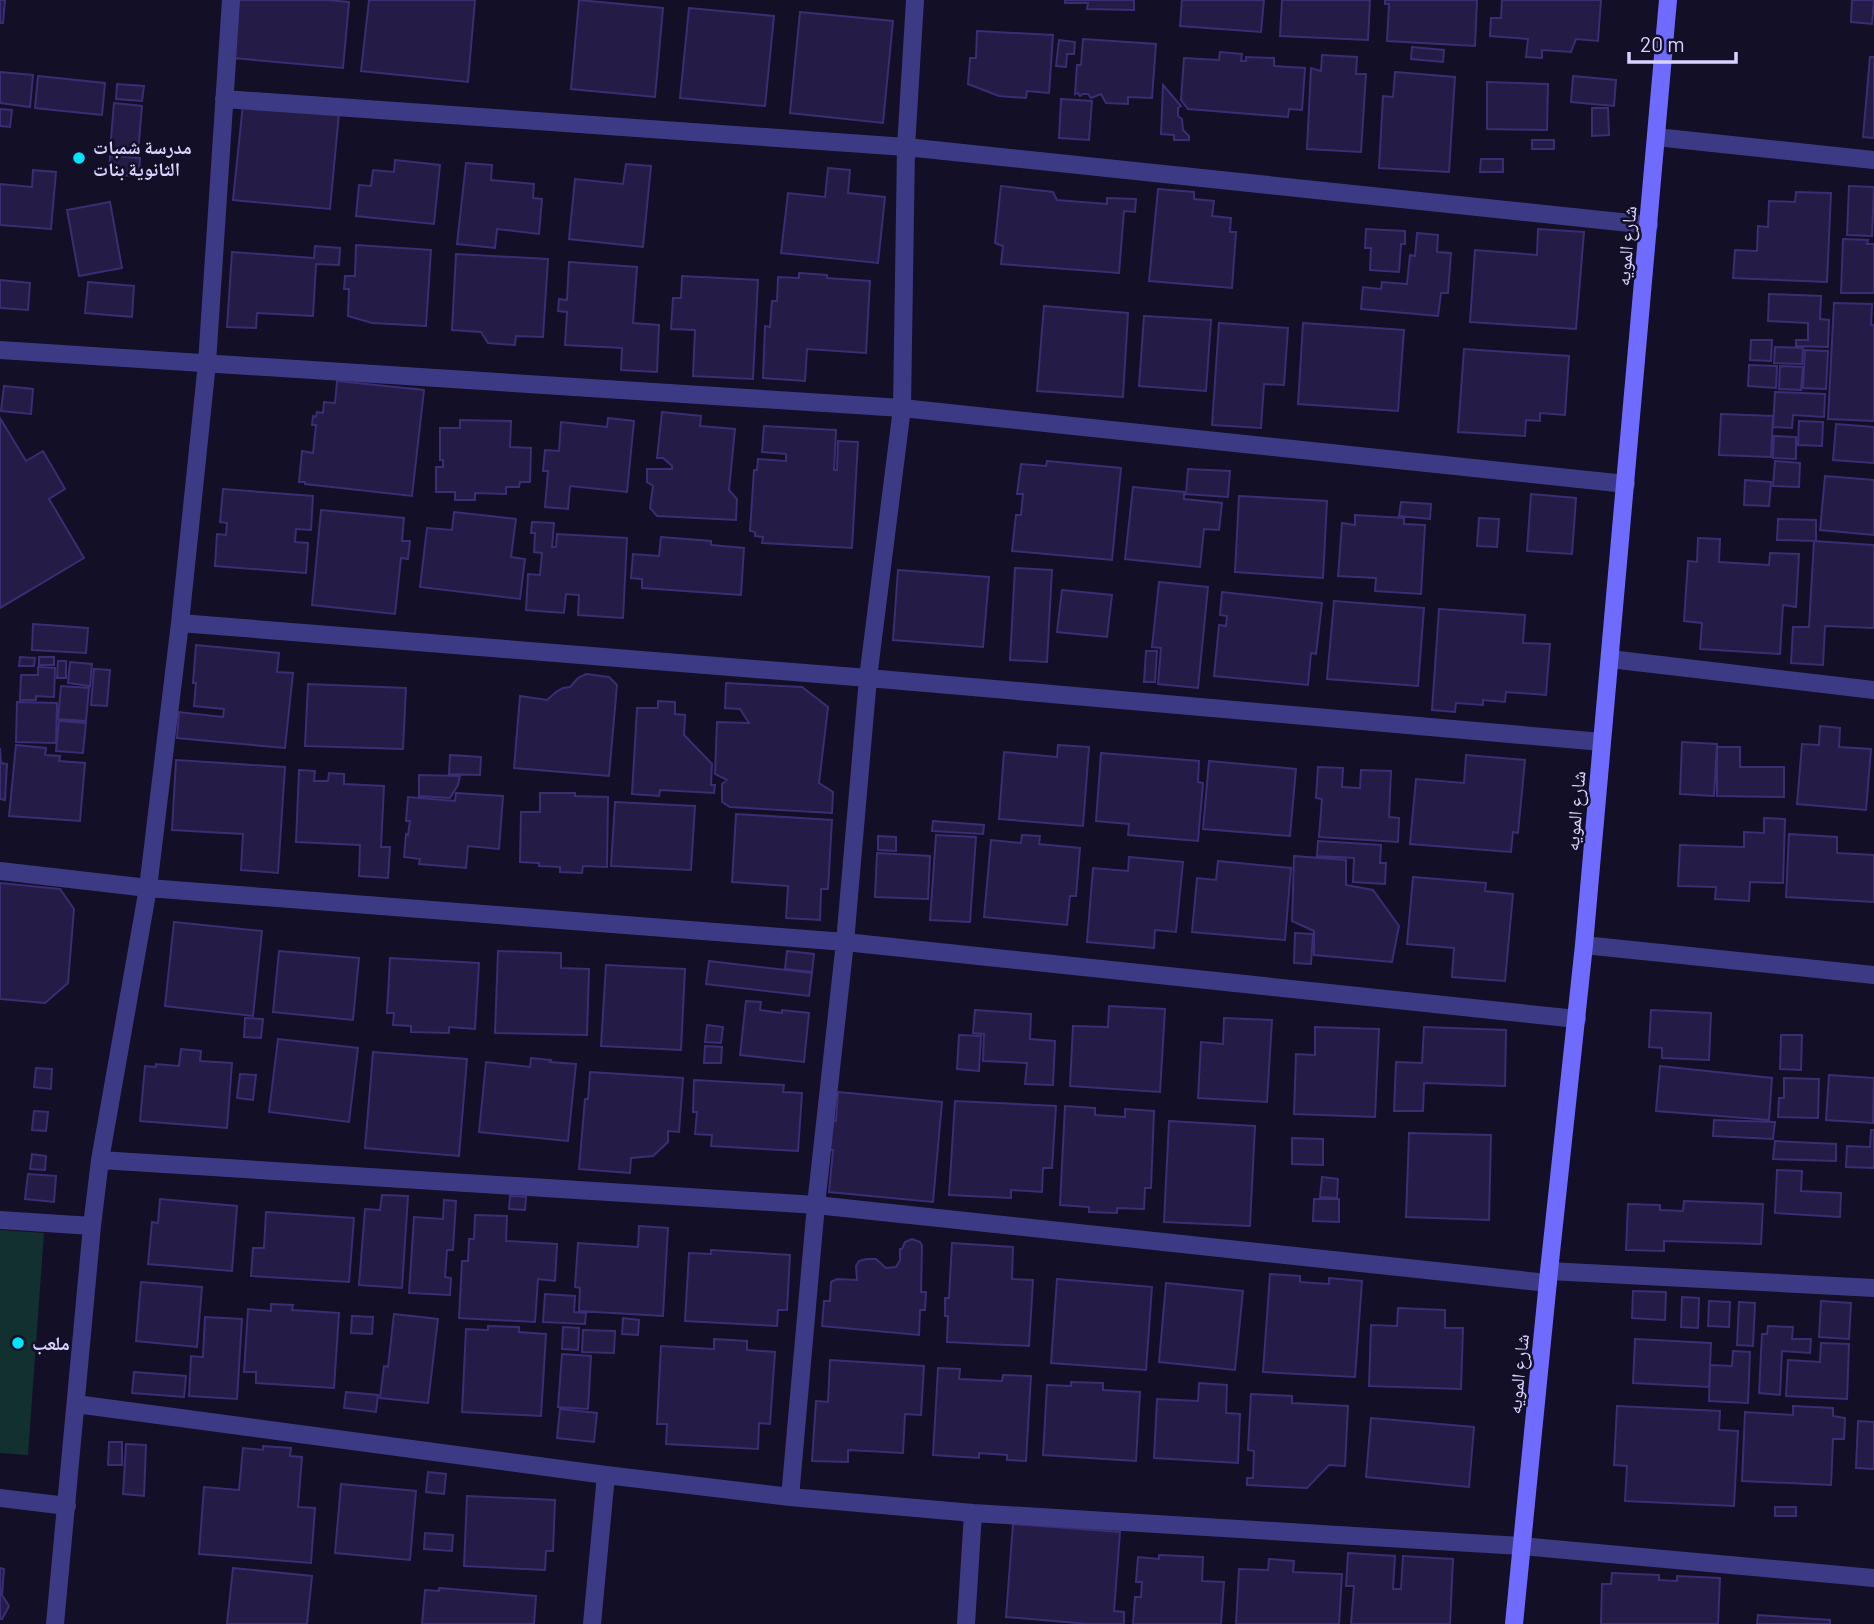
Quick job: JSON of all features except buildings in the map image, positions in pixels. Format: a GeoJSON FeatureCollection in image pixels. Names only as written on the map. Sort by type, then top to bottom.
{"type":"FeatureCollection","features":[{"type":"Feature","properties":{"kind":"street"},"geometry":{"type":"LineString","coordinates":[[55,1624],[100,1160],[148,888],[180,623],[206,363],[231,0]]}},
{"type":"Feature","properties":{"kind":"street"},"geometry":{"type":"LineString","coordinates":[[790,1497],[816,1205],[845,942],[868,678],[902,408],[906,147],[915,0]]}},
{"type":"Feature","properties":{"kind":"street","name":"شارع المويه"},"geometry":{"type":"LineString","coordinates":[[1514,1624],[1548,1277],[1577,1019],[1668,0]]}},
{"type":"Feature","properties":{"kind":"street"},"geometry":{"type":"LineString","coordinates":[[224,99],[906,147],[1649,225]]}},
{"type":"Feature","properties":{"kind":"street"},"geometry":{"type":"LineString","coordinates":[[1656,137],[1874,160]]}},
{"type":"Feature","properties":{"kind":"street"},"geometry":{"type":"LineString","coordinates":[[0,350],[902,408],[1626,484]]}},
{"type":"Feature","properties":{"kind":"street"},"geometry":{"type":"LineString","coordinates":[[180,623],[868,678],[1602,742]]}},
{"type":"Feature","properties":{"kind":"street"},"geometry":{"type":"LineString","coordinates":[[1610,659],[1874,690]]}},
{"type":"Feature","properties":{"kind":"street"},"geometry":{"type":"LineString","coordinates":[[0,871],[148,888],[845,942],[1577,1019]]}},
{"type":"Feature","properties":{"kind":"street"},"geometry":{"type":"LineString","coordinates":[[1584,945],[1874,975]]}},
{"type":"Feature","properties":{"kind":"street"},"geometry":{"type":"LineString","coordinates":[[100,1160],[816,1205],[1548,1277],[1874,1287]]}},
{"type":"Feature","properties":{"kind":"street"},"geometry":{"type":"LineString","coordinates":[[0,1220],[92,1226]]}},
{"type":"Feature","properties":{"kind":"street"},"geometry":{"type":"LineString","coordinates":[[76,1404],[790,1497],[973,1513],[1521,1546],[1874,1578]]}},
{"type":"Feature","properties":{"kind":"street"},"geometry":{"type":"LineString","coordinates":[[592,1624],[606,1475]]}},
{"type":"Feature","properties":{"kind":"street"},"geometry":{"type":"LineString","coordinates":[[0,1498],[67,1506]]}},
{"type":"Feature","properties":{"kind":"street"},"geometry":{"type":"LineString","coordinates":[[966,1624],[973,1513]]}},
{"type":"Feature","properties":{"kind":"green space","name":"ملعب"},"geometry":{"type":"Polygon","coordinates":[[[0,1230],[44,1233],[28,1455],[0,1453],[0,1230]]]}},
{"type":"Feature","properties":{"kind":"place","name":"مدرسة شمبات الثانوية بنات"},"geometry":{"type":"Point","coordinates":[79,158]}},
{"type":"Feature","properties":{"kind":"place","name":"ملعب"},"geometry":{"type":"Point","coordinates":[18,1343]}}]}
